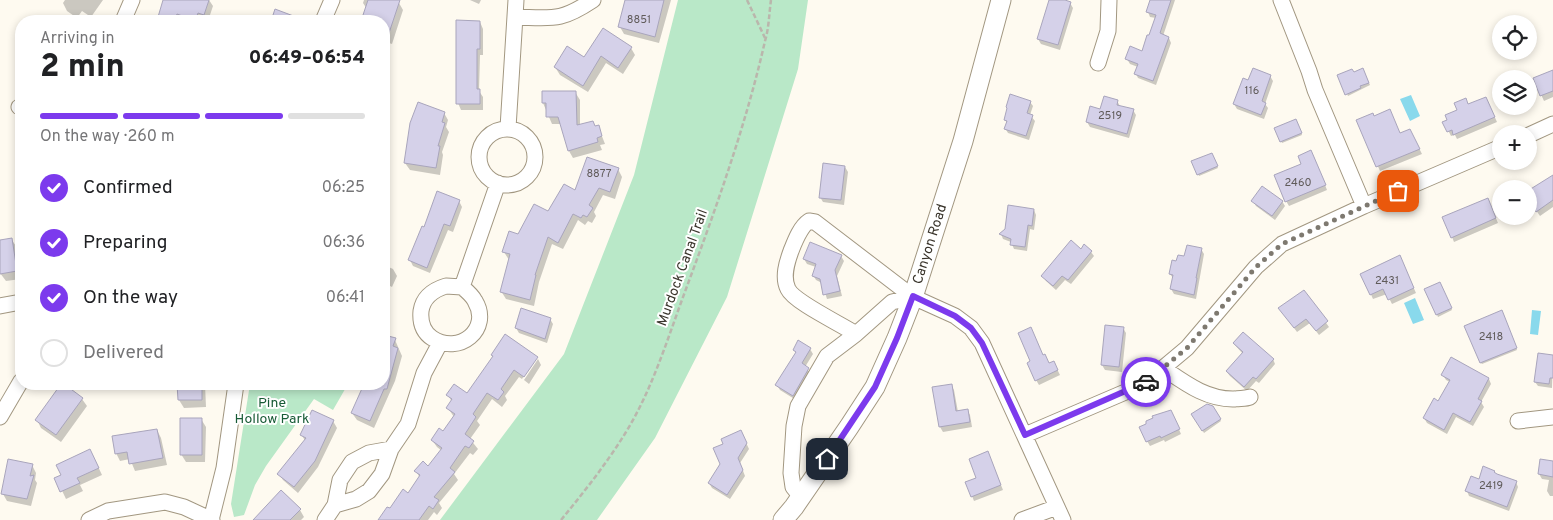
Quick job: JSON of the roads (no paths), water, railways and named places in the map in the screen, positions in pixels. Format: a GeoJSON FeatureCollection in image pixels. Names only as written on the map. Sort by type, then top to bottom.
{"type":"FeatureCollection","features":[{"type":"Feature","properties":{"kind":"main road","name":"Canyon Road"},"geometry":{"type":"LineString","coordinates":[[783,520],[875,387],[897,338],[913,296],[963,141],[1001,0]]}},
{"type":"Feature","properties":{"kind":"street"},"geometry":{"type":"LineString","coordinates":[[126,15],[132,0]]}},
{"type":"Feature","properties":{"kind":"street"},"geometry":{"type":"LineString","coordinates":[[326,15],[332,0]]}},
{"type":"Feature","properties":{"kind":"street"},"geometry":{"type":"LineString","coordinates":[[508,128],[516,0]]}},
{"type":"Feature","properties":{"kind":"street"},"geometry":{"type":"LineString","coordinates":[[515,17],[553,18],[567,16],[592,0]]}},
{"type":"Feature","properties":{"kind":"street"},"geometry":{"type":"LineString","coordinates":[[1098,63],[1108,31],[1109,0]]}},
{"type":"Feature","properties":{"kind":"street"},"geometry":{"type":"LineString","coordinates":[[1280,0],[1315,90],[1364,206]]}},
{"type":"Feature","properties":{"kind":"street"},"geometry":{"type":"LineString","coordinates":[[1537,131],[1553,124]]}},
{"type":"Feature","properties":{"kind":"street"},"geometry":{"type":"LineString","coordinates":[[508,128],[517,130],[525,135],[531,143],[534,152],[534,162],[531,171],[517,183],[508,185],[498,183],[484,173],[480,165],[480,148],[484,140],[491,133],[508,128]]}},
{"type":"Feature","properties":{"kind":"street"},"geometry":{"type":"LineString","coordinates":[[1025,435],[1144,384],[1187,348],[1256,267],[1282,244],[1492,150]]}},
{"type":"Feature","properties":{"kind":"street"},"geometry":{"type":"LineString","coordinates":[[462,287],[498,183]]}},
{"type":"Feature","properties":{"kind":"street"},"geometry":{"type":"LineString","coordinates":[[856,334],[842,324],[798,300],[788,290],[786,281],[787,262],[792,247],[809,221],[815,222],[913,296],[955,316],[971,328],[982,343],[1060,514],[1022,520]]}},
{"type":"Feature","properties":{"kind":"street"},"geometry":{"type":"LineString","coordinates":[[446,286],[462,287],[476,302],[479,312],[478,323],[474,333],[460,344],[440,344],[428,336],[423,328],[420,318],[422,305],[427,296],[437,289],[446,286]]}},
{"type":"Feature","properties":{"kind":"street"},"geometry":{"type":"LineString","coordinates":[[800,497],[793,487],[790,473],[794,426],[798,406],[827,356],[856,334],[892,302],[913,296]]}},
{"type":"Feature","properties":{"kind":"street"},"geometry":{"type":"LineString","coordinates":[[0,306],[15,303]]}},
{"type":"Feature","properties":{"kind":"street"},"geometry":{"type":"LineString","coordinates":[[335,505],[356,499],[369,491],[382,474],[391,450],[408,424],[424,373],[440,344]]}},
{"type":"Feature","properties":{"kind":"street"},"geometry":{"type":"LineString","coordinates":[[1163,368],[1198,391],[1211,396],[1225,399],[1250,397]]}},
{"type":"Feature","properties":{"kind":"street"},"geometry":{"type":"LineString","coordinates":[[0,416],[16,390]]}},
{"type":"Feature","properties":{"kind":"street"},"geometry":{"type":"LineString","coordinates":[[88,520],[108,511],[165,502],[184,506],[211,520],[224,468],[235,390]]}},
{"type":"Feature","properties":{"kind":"street"},"geometry":{"type":"LineString","coordinates":[[1518,420],[1553,417]]}},
{"type":"Feature","properties":{"kind":"street"},"geometry":{"type":"LineString","coordinates":[[325,520],[335,505],[340,480],[352,462],[369,453],[391,450]]}},
{"type":"Feature","properties":{"kind":"water"},"geometry":{"type":"Polygon","coordinates":[[[1411,95],[1420,116],[1410,121],[1400,99],[1411,95]]]}},
{"type":"Feature","properties":{"kind":"water"},"geometry":{"type":"Polygon","coordinates":[[[1415,298],[1424,320],[1413,324],[1404,303],[1415,298]]]}},
{"type":"Feature","properties":{"kind":"water"},"geometry":{"type":"Polygon","coordinates":[[[1532,310],[1541,311],[1538,335],[1530,334],[1532,310]]]}},
{"type":"Feature","properties":{"kind":"park label","name":"Pine Hollow Park"},"geometry":{"type":"Point","coordinates":[272,412]}}]}
